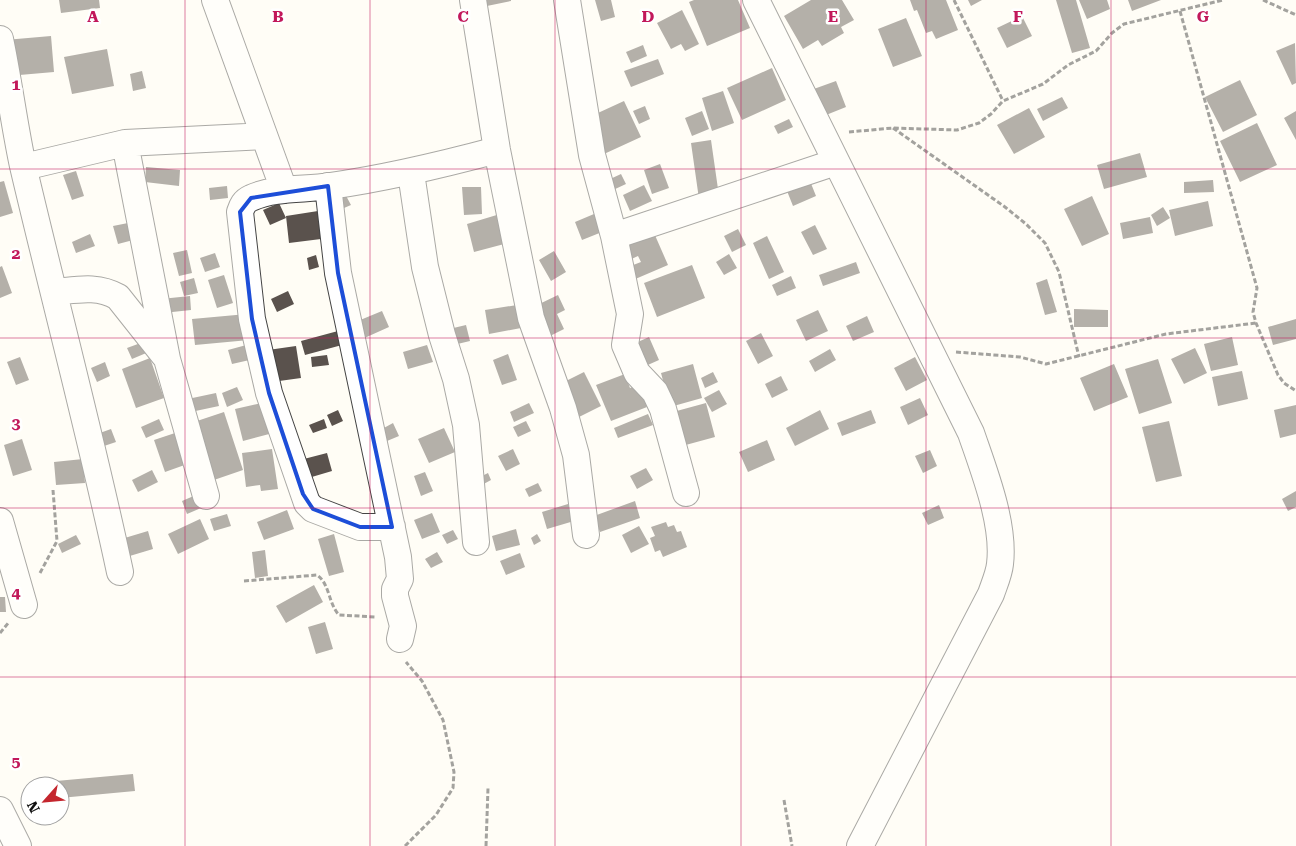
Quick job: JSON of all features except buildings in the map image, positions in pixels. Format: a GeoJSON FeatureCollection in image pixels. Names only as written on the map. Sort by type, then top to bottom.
{"type":"FeatureCollection","features":[{"type":"Feature","properties":{"kind":"street"},"geometry":{"type":"LineString","coordinates":[[215,0],[284,190]]}},
{"type":"Feature","properties":{"kind":"street"},"geometry":{"type":"LineString","coordinates":[[473,0],[497,150],[531,318],[576,455],[586,535]]}},
{"type":"Feature","properties":{"kind":"street"},"geometry":{"type":"LineString","coordinates":[[567,0],[592,155],[614,236],[630,314],[625,345],[638,372],[655,392],[663,409],[686,493]]}},
{"type":"Feature","properties":{"kind":"street"},"geometry":{"type":"LineString","coordinates":[[756,0],[971,432],[987,480],[998,530],[1000,564],[991,594],[860,846]]}},
{"type":"Feature","properties":{"kind":"street"},"geometry":{"type":"LineString","coordinates":[[0,39],[24,167],[96,458],[120,572]]}},
{"type":"Feature","properties":{"kind":"street"},"geometry":{"type":"LineString","coordinates":[[24,167],[124,143],[264,136]]}},
{"type":"Feature","properties":{"kind":"street"},"geometry":{"type":"LineString","coordinates":[[124,143],[167,358],[206,496]]}},
{"type":"Feature","properties":{"kind":"street"},"geometry":{"type":"LineString","coordinates":[[392,527],[360,527],[313,509],[307,503],[270,393],[252,319],[240,212],[243,203],[251,198],[284,190],[328,186],[410,173],[497,150]]}},
{"type":"Feature","properties":{"kind":"street"},"geometry":{"type":"LineString","coordinates":[[614,236],[836,162]]}},
{"type":"Feature","properties":{"kind":"street"},"geometry":{"type":"LineString","coordinates":[[410,173],[425,267],[442,335],[456,379],[466,425],[472,474],[476,542]]}},
{"type":"Feature","properties":{"kind":"street"},"geometry":{"type":"LineString","coordinates":[[328,186],[338,273],[392,527],[400,574],[395,588],[404,626],[400,639]]}},
{"type":"Feature","properties":{"kind":"street"},"geometry":{"type":"LineString","coordinates":[[55,292],[92,288],[108,291],[118,297],[167,358]]}},
{"type":"Feature","properties":{"kind":"street"},"geometry":{"type":"LineString","coordinates":[[0,521],[24,605]]}},
{"type":"Feature","properties":{"kind":"street"},"geometry":{"type":"LineString","coordinates":[[0,810],[18,846]]}},
{"type":"Feature","properties":{"kind":"path"},"geometry":{"type":"LineString","coordinates":[[954,0],[1003,101]]}},
{"type":"Feature","properties":{"kind":"path"},"geometry":{"type":"LineString","coordinates":[[823,135],[892,128],[957,130],[978,123],[991,114],[1003,101],[1043,84],[1068,65],[1096,52],[1112,33],[1124,24],[1223,0]]}},
{"type":"Feature","properties":{"kind":"path"},"geometry":{"type":"LineString","coordinates":[[1263,0],[1296,15]]}},
{"type":"Feature","properties":{"kind":"path"},"geometry":{"type":"LineString","coordinates":[[1180,11],[1257,288],[1253,312],[1256,323],[1278,375],[1284,384],[1296,391]]}},
{"type":"Feature","properties":{"kind":"path"},"geometry":{"type":"LineString","coordinates":[[892,128],[1005,207],[1026,224],[1044,243],[1059,272],[1079,357]]}},
{"type":"Feature","properties":{"kind":"path"},"geometry":{"type":"LineString","coordinates":[[931,351],[1020,357],[1046,364],[1166,334],[1256,323]]}},
{"type":"Feature","properties":{"kind":"path"},"geometry":{"type":"LineString","coordinates":[[244,581],[317,575],[324,582],[335,610],[339,615],[376,617],[400,639],[409,667],[422,681],[443,720],[454,772],[453,788],[436,815],[405,846]]}},
{"type":"Feature","properties":{"kind":"path"},"geometry":{"type":"LineString","coordinates":[[486,846],[488,788]]}},
{"type":"Feature","properties":{"kind":"path"},"geometry":{"type":"LineString","coordinates":[[784,800],[792,846]]}},
{"type":"Feature","properties":{"kind":"highlighted area"},"geometry":{"type":"Polygon","coordinates":[[[328,186],[338,273],[392,527],[360,527],[313,509],[303,494],[269,393],[252,319],[240,212],[251,198],[328,186]]]}}]}
